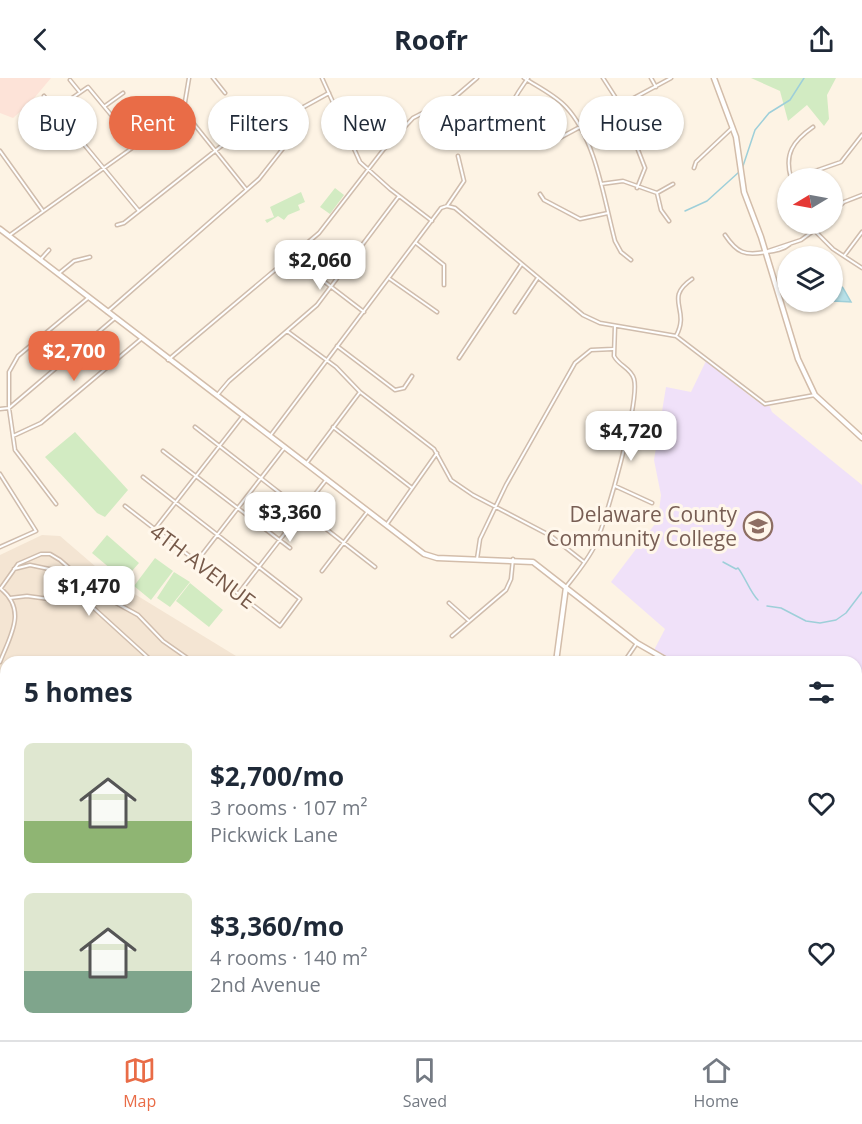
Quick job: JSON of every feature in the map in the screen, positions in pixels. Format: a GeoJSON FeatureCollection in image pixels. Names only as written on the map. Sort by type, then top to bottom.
{"type":"FeatureCollection","features":[{"type":"Feature","properties":{"kind":"main road"},"geometry":{"type":"LineString","coordinates":[[714,78],[733,127],[744,192],[766,252],[795,351],[815,395],[862,438]]}},
{"type":"Feature","properties":{"kind":"main road"},"geometry":{"type":"LineString","coordinates":[[0,229],[242,417],[285,447],[427,556],[513,559],[533,562],[637,643],[660,656]]}},
{"type":"Feature","properties":{"kind":"main road"},"geometry":{"type":"LineString","coordinates":[[557,656],[566,587]]}},
{"type":"Feature","properties":{"kind":"street"},"geometry":{"type":"LineString","coordinates":[[185,96],[189,78]]}},
{"type":"Feature","properties":{"kind":"street"},"geometry":{"type":"LineString","coordinates":[[213,78],[225,93]]}},
{"type":"Feature","properties":{"kind":"street"},"geometry":{"type":"LineString","coordinates":[[322,78],[359,159],[368,170],[432,221]]}},
{"type":"Feature","properties":{"kind":"street"},"geometry":{"type":"LineString","coordinates":[[168,360],[329,222],[368,170],[413,118],[456,96],[477,78]]}},
{"type":"Feature","properties":{"kind":"street"},"geometry":{"type":"LineString","coordinates":[[603,78],[615,96]]}},
{"type":"Feature","properties":{"kind":"street"},"geometry":{"type":"LineString","coordinates":[[651,78],[656,87]]}},
{"type":"Feature","properties":{"kind":"street"},"geometry":{"type":"LineString","coordinates":[[639,96],[671,78]]}},
{"type":"Feature","properties":{"kind":"street"},"geometry":{"type":"LineString","coordinates":[[526,79],[562,104],[579,128],[544,143],[515,126],[510,119],[509,109],[526,79]]}},
{"type":"Feature","properties":{"kind":"street"},"geometry":{"type":"LineString","coordinates":[[70,80],[79,91]]}},
{"type":"Feature","properties":{"kind":"street"},"geometry":{"type":"LineString","coordinates":[[73,96],[88,87],[109,111]]}},
{"type":"Feature","properties":{"kind":"street"},"geometry":{"type":"LineString","coordinates":[[105,106],[123,93]]}},
{"type":"Feature","properties":{"kind":"street"},"geometry":{"type":"LineString","coordinates":[[309,103],[329,93]]}},
{"type":"Feature","properties":{"kind":"street"},"geometry":{"type":"LineString","coordinates":[[196,126],[247,190]]}},
{"type":"Feature","properties":{"kind":"street"},"geometry":{"type":"LineString","coordinates":[[694,168],[696,162],[733,127]]}},
{"type":"Feature","properties":{"kind":"street"},"geometry":{"type":"LineString","coordinates":[[789,168],[788,161],[793,144],[813,127]]}},
{"type":"Feature","properties":{"kind":"street"},"geometry":{"type":"LineString","coordinates":[[824,168],[841,162],[862,135]]}},
{"type":"Feature","properties":{"kind":"street"},"geometry":{"type":"LineString","coordinates":[[88,150],[139,211]]}},
{"type":"Feature","properties":{"kind":"street"},"geometry":{"type":"LineString","coordinates":[[9,236],[129,150]]}},
{"type":"Feature","properties":{"kind":"street"},"geometry":{"type":"LineString","coordinates":[[107,312],[247,190],[282,150]]}},
{"type":"Feature","properties":{"kind":"street"},"geometry":{"type":"LineString","coordinates":[[590,150],[617,247],[631,260]]}},
{"type":"Feature","properties":{"kind":"street"},"geometry":{"type":"LineString","coordinates":[[638,150],[645,168],[638,188]]}},
{"type":"Feature","properties":{"kind":"street"},"geometry":{"type":"LineString","coordinates":[[0,151],[43,211]]}},
{"type":"Feature","properties":{"kind":"street"},"geometry":{"type":"LineString","coordinates":[[117,225],[139,211],[216,151]]}},
{"type":"Feature","properties":{"kind":"street"},"geometry":{"type":"LineString","coordinates":[[447,206],[464,181],[458,156]]}},
{"type":"Feature","properties":{"kind":"street"},"geometry":{"type":"LineString","coordinates":[[600,184],[619,180],[657,194],[673,184]]}},
{"type":"Feature","properties":{"kind":"street"},"geometry":{"type":"LineString","coordinates":[[540,194],[544,200],[580,219],[608,213]]}},
{"type":"Feature","properties":{"kind":"street"},"geometry":{"type":"LineString","coordinates":[[657,194],[661,210],[669,221]]}},
{"type":"Feature","properties":{"kind":"street"},"geometry":{"type":"LineString","coordinates":[[843,204],[850,198],[862,195]]}},
{"type":"Feature","properties":{"kind":"street"},"geometry":{"type":"LineString","coordinates":[[216,397],[229,381],[317,305],[399,196]]}},
{"type":"Feature","properties":{"kind":"street"},"geometry":{"type":"LineString","coordinates":[[269,437],[441,208],[447,206],[455,208],[537,279],[588,318],[615,326],[675,336],[765,404],[815,395]]}},
{"type":"Feature","properties":{"kind":"street"},"geometry":{"type":"LineString","coordinates":[[844,256],[862,232]]}},
{"type":"Feature","properties":{"kind":"street"},"geometry":{"type":"LineString","coordinates":[[725,235],[734,248],[743,254],[766,252],[790,244],[809,234]]}},
{"type":"Feature","properties":{"kind":"street"},"geometry":{"type":"LineString","coordinates":[[818,234],[862,268]]}},
{"type":"Feature","properties":{"kind":"street"},"geometry":{"type":"LineString","coordinates":[[416,243],[444,265],[444,285]]}},
{"type":"Feature","properties":{"kind":"street"},"geometry":{"type":"LineString","coordinates":[[40,260],[48,250]]}},
{"type":"Feature","properties":{"kind":"street"},"geometry":{"type":"LineString","coordinates":[[296,250],[317,276],[364,312]]}},
{"type":"Feature","properties":{"kind":"street"},"geometry":{"type":"LineString","coordinates":[[58,274],[74,261],[90,257]]}},
{"type":"Feature","properties":{"kind":"street"},"geometry":{"type":"LineString","coordinates":[[459,358],[521,265]]}},
{"type":"Feature","properties":{"kind":"street"},"geometry":{"type":"LineString","coordinates":[[389,278],[437,312]]}},
{"type":"Feature","properties":{"kind":"street"},"geometry":{"type":"LineString","coordinates":[[515,312],[537,279]]}},
{"type":"Feature","properties":{"kind":"street"},"geometry":{"type":"LineString","coordinates":[[675,336],[682,320],[677,296],[683,285],[692,279]]}},
{"type":"Feature","properties":{"kind":"street"},"geometry":{"type":"LineString","coordinates":[[56,504],[19,457],[9,408],[9,372],[14,360],[88,297]]}},
{"type":"Feature","properties":{"kind":"street"},"geometry":{"type":"LineString","coordinates":[[0,409],[9,408],[114,318]]}},
{"type":"Feature","properties":{"kind":"street"},"geometry":{"type":"LineString","coordinates":[[566,587],[598,537],[615,486],[635,386],[632,374],[616,360],[613,350],[615,326]]}},
{"type":"Feature","properties":{"kind":"street"},"geometry":{"type":"LineString","coordinates":[[287,331],[327,361],[360,392],[437,453],[449,478],[473,495],[551,536],[584,562]]}},
{"type":"Feature","properties":{"kind":"street"},"geometry":{"type":"LineString","coordinates":[[13,436],[41,423],[141,339]]}},
{"type":"Feature","properties":{"kind":"street"},"geometry":{"type":"LineString","coordinates":[[337,346],[395,390],[404,388],[412,376]]}},
{"type":"Feature","properties":{"kind":"street"},"geometry":{"type":"LineString","coordinates":[[477,559],[480,539],[496,507],[577,359],[595,349],[613,350]]}},
{"type":"Feature","properties":{"kind":"street"},"geometry":{"type":"LineString","coordinates":[[306,464],[360,392]]}},
{"type":"Feature","properties":{"kind":"street"},"geometry":{"type":"LineString","coordinates":[[154,530],[242,417]]}},
{"type":"Feature","properties":{"kind":"street"},"geometry":{"type":"LineString","coordinates":[[195,427],[375,567]]}},
{"type":"Feature","properties":{"kind":"street"},"geometry":{"type":"LineString","coordinates":[[333,427],[412,488]]}},
{"type":"Feature","properties":{"kind":"street"},"geometry":{"type":"LineString","coordinates":[[196,562],[285,447]]}},
{"type":"Feature","properties":{"kind":"street"},"geometry":{"type":"LineString","coordinates":[[163,451],[290,548]]}},
{"type":"Feature","properties":{"kind":"street"},"geometry":{"type":"LineString","coordinates":[[386,526],[437,453]]}},
{"type":"Feature","properties":{"kind":"street"},"geometry":{"type":"LineString","coordinates":[[0,474],[36,531],[0,547]]}},
{"type":"Feature","properties":{"kind":"street"},"geometry":{"type":"LineString","coordinates":[[143,477],[260,567]]}},
{"type":"Feature","properties":{"kind":"street"},"geometry":{"type":"LineString","coordinates":[[238,594],[326,479]]}},
{"type":"Feature","properties":{"kind":"street"},"geometry":{"type":"LineString","coordinates":[[615,486],[652,503]]}},
{"type":"Feature","properties":{"kind":"street","name":"4TH AVENUE"},"geometry":{"type":"LineString","coordinates":[[126,506],[280,626],[300,598],[260,567]]}},
{"type":"Feature","properties":{"kind":"street"},"geometry":{"type":"LineString","coordinates":[[322,571],[368,512]]}},
{"type":"Feature","properties":{"kind":"street"},"geometry":{"type":"LineString","coordinates":[[3,656],[16,626],[15,610],[10,598],[0,588],[18,564],[45,554],[58,558],[107,599],[138,615],[164,641],[185,656]]}},
{"type":"Feature","properties":{"kind":"street"},"geometry":{"type":"LineString","coordinates":[[452,636],[506,590],[512,579],[513,559]]}},
{"type":"Feature","properties":{"kind":"street"},"geometry":{"type":"LineString","coordinates":[[14,569],[30,565],[76,575]]}},
{"type":"Feature","properties":{"kind":"street"},"geometry":{"type":"LineString","coordinates":[[10,598],[27,596],[56,600],[70,597],[87,602],[146,656]]}},
{"type":"Feature","properties":{"kind":"street"},"geometry":{"type":"LineString","coordinates":[[449,603],[469,621]]}},
{"type":"Feature","properties":{"kind":"street"},"geometry":{"type":"LineString","coordinates":[[628,656],[637,643]]}},
{"type":"Feature","properties":{"kind":"shaded area"},"geometry":{"type":"Polygon","coordinates":[[[0,78],[51,78],[36,96],[18,96],[18,114],[13,118],[0,113],[0,78]]]}},
{"type":"Feature","properties":{"kind":"shaded area","name":"Delaware County Community College"},"geometry":{"type":"Polygon","coordinates":[[[706,361],[754,399],[769,405],[772,412],[862,485],[862,656],[661,656],[653,652],[665,629],[611,582],[658,520],[661,495],[654,460],[666,387],[691,392],[706,361]]]}},
{"type":"Feature","properties":{"kind":"shaded area"},"geometry":{"type":"Polygon","coordinates":[[[42,535],[60,536],[110,579],[236,656],[0,656],[0,555],[42,535]]]}},
{"type":"Feature","properties":{"kind":"green space"},"geometry":{"type":"Polygon","coordinates":[[[751,78],[836,78],[827,95],[829,119],[824,126],[807,105],[788,121],[780,91],[751,78]]]}},
{"type":"Feature","properties":{"kind":"green space"},"geometry":{"type":"Polygon","coordinates":[[[335,188],[344,195],[330,214],[320,207],[335,188]]]}},
{"type":"Feature","properties":{"kind":"green space"},"geometry":{"type":"Polygon","coordinates":[[[301,192],[305,202],[298,205],[300,210],[288,215],[284,220],[278,216],[267,223],[265,220],[274,217],[270,207],[301,192]]]}},
{"type":"Feature","properties":{"kind":"green space"},"geometry":{"type":"Polygon","coordinates":[[[75,432],[128,490],[105,517],[97,513],[45,457],[75,432]]]}},
{"type":"Feature","properties":{"kind":"green space"},"geometry":{"type":"Polygon","coordinates":[[[107,535],[139,563],[124,580],[92,553],[107,535]]]}},
{"type":"Feature","properties":{"kind":"green space"},"geometry":{"type":"Polygon","coordinates":[[[155,558],[173,571],[151,600],[134,586],[155,558]]]}},
{"type":"Feature","properties":{"kind":"green space"},"geometry":{"type":"Polygon","coordinates":[[[174,572],[190,582],[170,607],[157,598],[174,572]]]}},
{"type":"Feature","properties":{"kind":"green space"},"geometry":{"type":"Polygon","coordinates":[[[190,583],[223,610],[209,627],[176,601],[190,583]]]}},
{"type":"Feature","properties":{"kind":"water"},"geometry":{"type":"Polygon","coordinates":[[[843,288],[851,302],[843,302],[843,288]]]}},
{"type":"Feature","properties":{"kind":"waterway"},"geometry":{"type":"LineString","coordinates":[[742,169],[755,130],[769,113],[790,100],[804,78]]}},
{"type":"Feature","properties":{"kind":"waterway"},"geometry":{"type":"LineString","coordinates":[[685,211],[707,201],[739,172]]}},
{"type":"Feature","properties":{"kind":"waterway"},"geometry":{"type":"LineString","coordinates":[[723,562],[738,568],[758,600]]}},
{"type":"Feature","properties":{"kind":"waterway"},"geometry":{"type":"LineString","coordinates":[[767,606],[781,608],[806,621],[820,623],[836,620],[846,613],[862,592]]}},
{"type":"Feature","properties":{"kind":"place","name":"Delaware County Community College"},"geometry":{"type":"Point","coordinates":[758,526]}}]}
